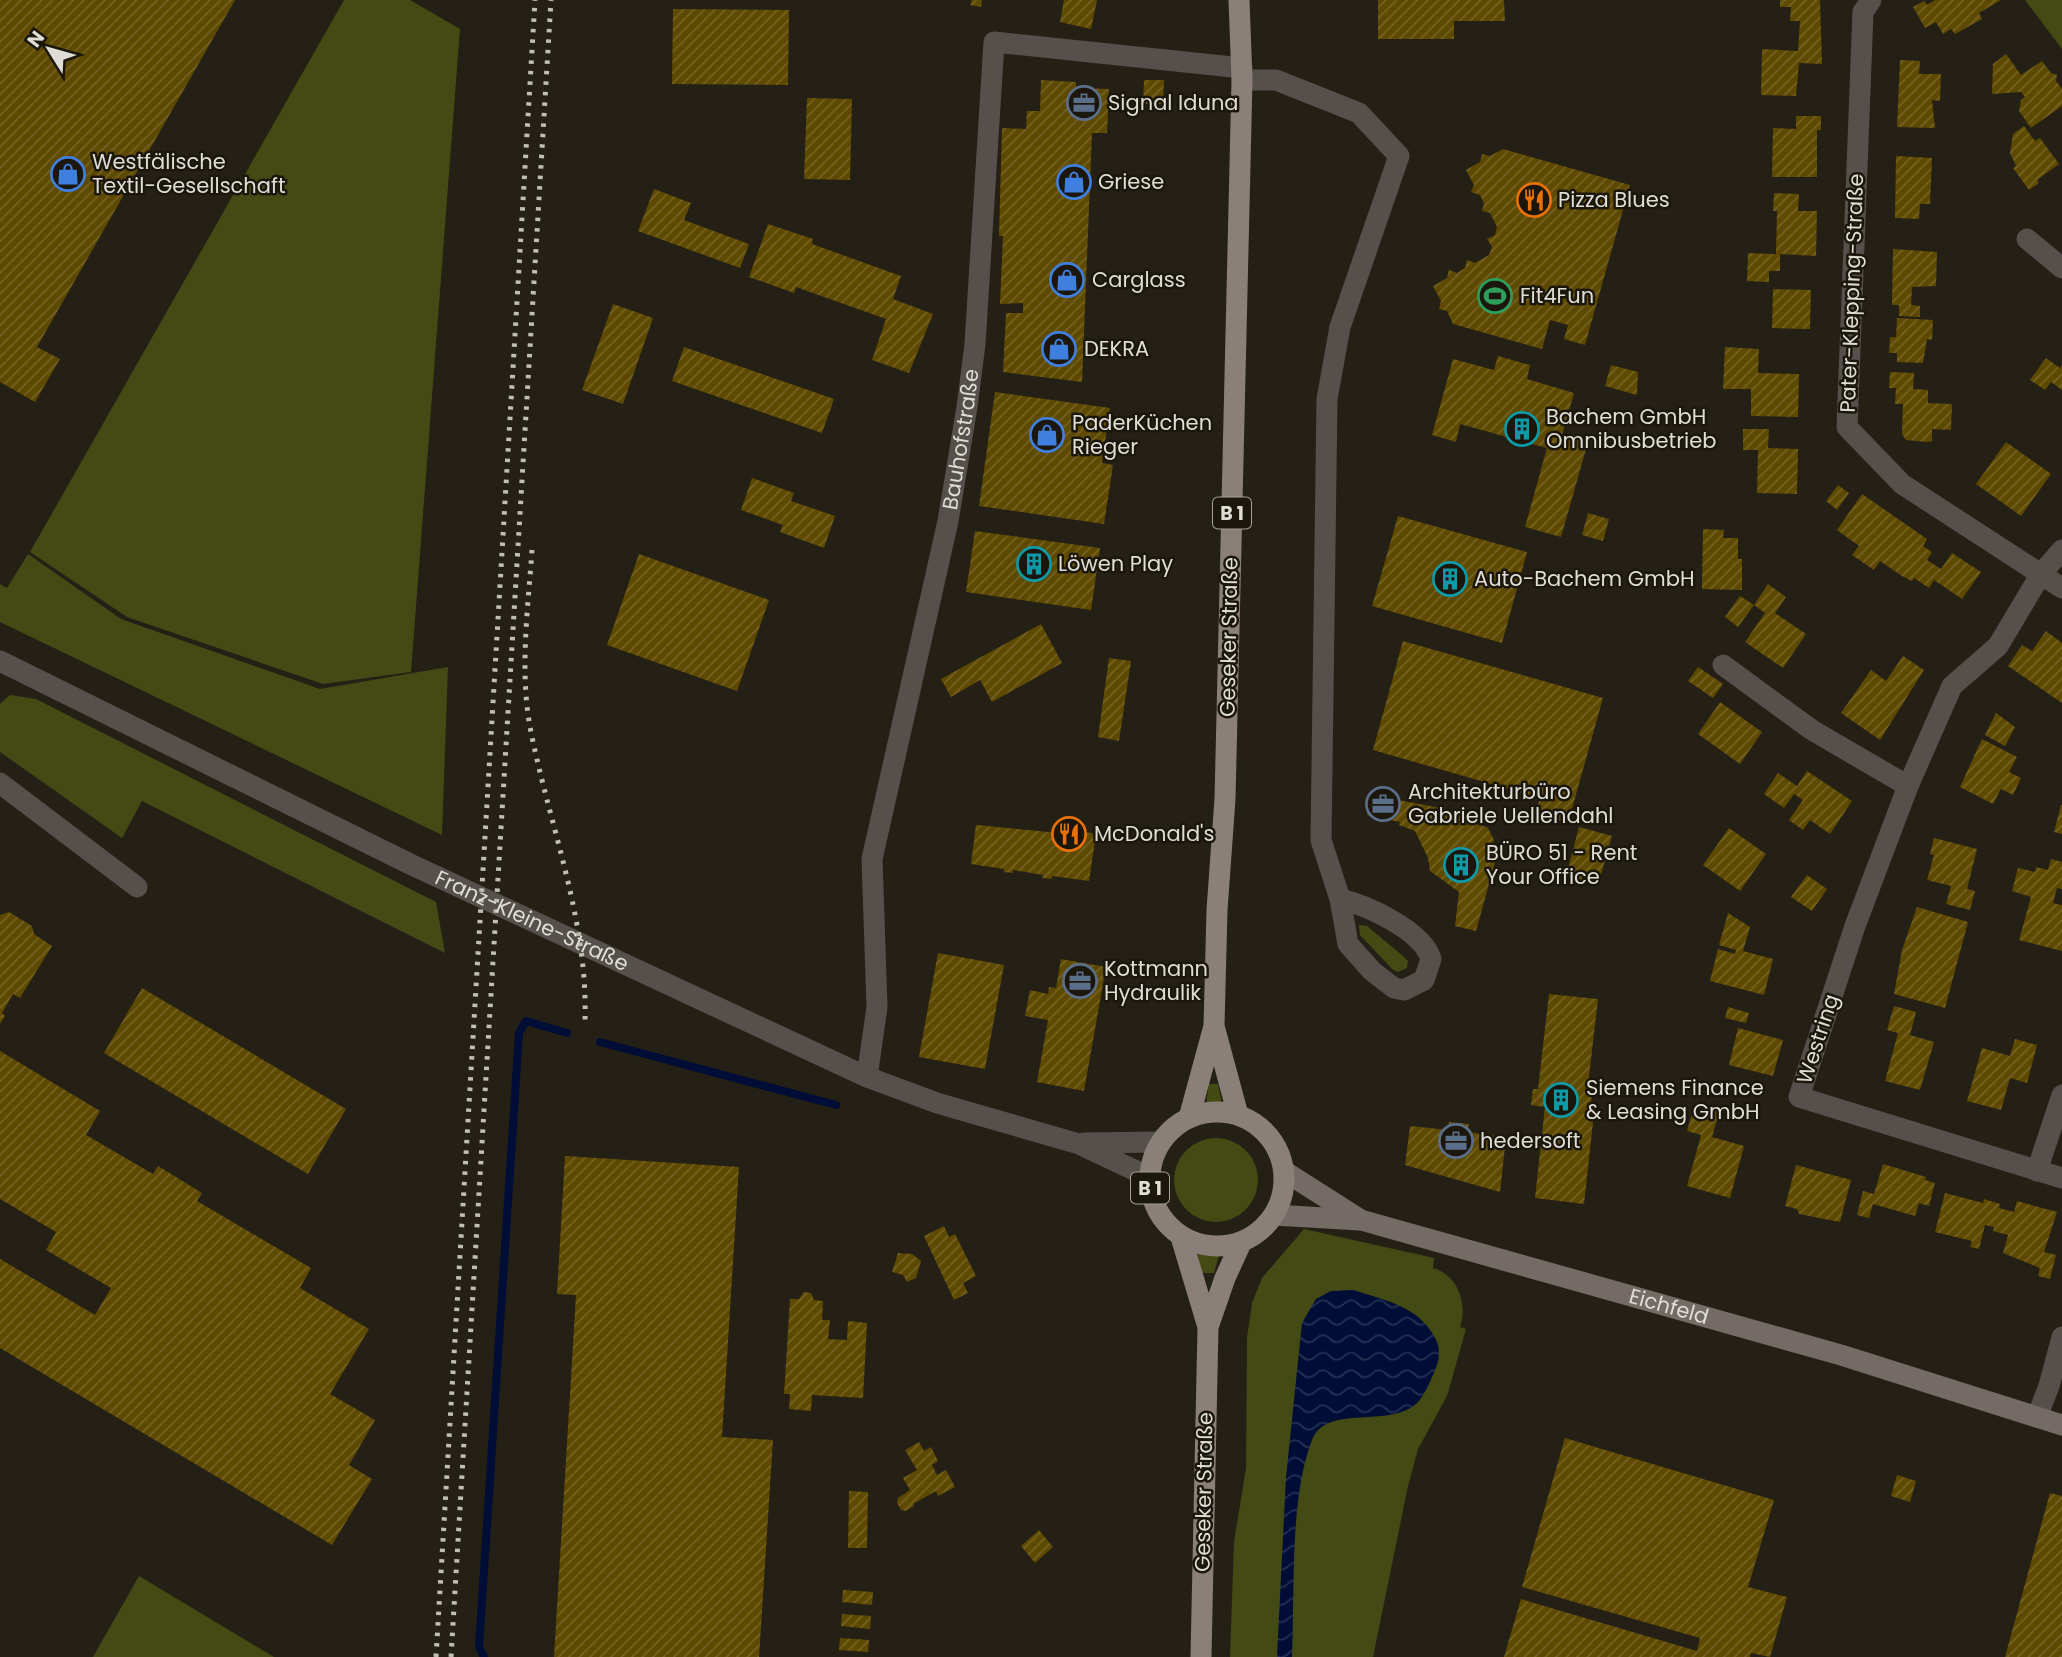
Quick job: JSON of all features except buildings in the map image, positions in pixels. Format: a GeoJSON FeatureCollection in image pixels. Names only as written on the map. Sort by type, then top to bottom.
{"type":"FeatureCollection","features":[{"type":"Feature","properties":{"kind":"main road","name":"Geseker Straße"},"geometry":{"type":"LineString","coordinates":[[1189,1118],[1214,1026],[1217,910],[1226,799],[1242,74],[1239,0]]}},
{"type":"Feature","properties":{"kind":"main road","name":"Geseker Straße"},"geometry":{"type":"LineString","coordinates":[[1214,1026],[1238,1115]]}},
{"type":"Feature","properties":{"kind":"main road"},"geometry":{"type":"LineString","coordinates":[[1189,1118],[1206,1113],[1238,1115],[1262,1129],[1276,1147],[1284,1171],[1283,1194],[1275,1215],[1362,1220]]}},
{"type":"Feature","properties":{"kind":"main road","name":"B 1"},"geometry":{"type":"LineString","coordinates":[[1189,1118],[1175,1126],[1161,1142],[1149,1177],[1151,1197],[1159,1215],[1181,1237],[1208,1247],[1241,1242],[1259,1232],[1275,1215]]}},
{"type":"Feature","properties":{"kind":"main road","name":"Eichfeld"},"geometry":{"type":"LineString","coordinates":[[1284,1171],[1362,1220],[1642,1296],[2062,1425]]}},
{"type":"Feature","properties":{"kind":"main road","name":"Geseker Straße"},"geometry":{"type":"LineString","coordinates":[[1181,1237],[1208,1327],[1201,1657]]}},
{"type":"Feature","properties":{"kind":"main road","name":"Geseker Straße"},"geometry":{"type":"LineString","coordinates":[[1208,1327],[1241,1242]]}},
{"type":"Feature","properties":{"kind":"street","name":"Pater-Klepping-Straße"},"geometry":{"type":"LineString","coordinates":[[1871,0],[1863,12],[1847,427],[1902,484],[2062,588]]}},
{"type":"Feature","properties":{"kind":"street","name":"Bauhofstraße"},"geometry":{"type":"LineString","coordinates":[[867,1077],[877,1007],[873,859],[879,819],[948,521],[967,407],[975,344],[994,42],[1242,74]]}},
{"type":"Feature","properties":{"kind":"street"},"geometry":{"type":"LineString","coordinates":[[1242,74],[1276,80],[1359,113],[1399,156],[1340,327],[1327,399],[1321,840],[1340,899],[1348,944],[1372,971],[1394,988],[1404,990],[1424,980],[1431,967],[1431,959],[1422,943],[1359,903],[1340,899]]}},
{"type":"Feature","properties":{"kind":"street"},"geometry":{"type":"LineString","coordinates":[[2027,239],[2062,268]]}},
{"type":"Feature","properties":{"kind":"street","name":"Westring"},"geometry":{"type":"LineString","coordinates":[[2062,550],[2041,574],[1998,646],[1952,686],[1908,786],[1855,926],[1799,1097],[2062,1178]]}},
{"type":"Feature","properties":{"kind":"street","name":"Franz-Kleine-Straße"},"geometry":{"type":"LineString","coordinates":[[0,661],[411,864],[867,1077],[937,1103],[1079,1143],[1149,1177]]}},
{"type":"Feature","properties":{"kind":"street"},"geometry":{"type":"LineString","coordinates":[[1723,664],[1812,730],[1908,786]]}},
{"type":"Feature","properties":{"kind":"street"},"geometry":{"type":"LineString","coordinates":[[0,783],[137,887]]}},
{"type":"Feature","properties":{"kind":"street"},"geometry":{"type":"LineString","coordinates":[[2037,1171],[2062,1095]]}},
{"type":"Feature","properties":{"kind":"street","name":"Franz-Kleine-Straße"},"geometry":{"type":"LineString","coordinates":[[1079,1143],[1161,1142]]}},
{"type":"Feature","properties":{"kind":"street"},"geometry":{"type":"LineString","coordinates":[[2037,1417],[2049,1386],[2062,1337]]}},
{"type":"Feature","properties":{"kind":"green space"},"geometry":{"type":"Polygon","coordinates":[[[344,0],[410,0],[460,29],[411,672],[323,684],[127,617],[30,552],[344,0]]]}},
{"type":"Feature","properties":{"kind":"green space"},"geometry":{"type":"Polygon","coordinates":[[[2025,0],[2062,0],[2062,49],[2025,0]]]}},
{"type":"Feature","properties":{"kind":"green space"},"geometry":{"type":"Polygon","coordinates":[[[28,554],[121,619],[320,689],[448,667],[442,835],[0,622],[0,584],[7,588],[28,554]]]}},
{"type":"Feature","properties":{"kind":"green space"},"geometry":{"type":"Polygon","coordinates":[[[10,695],[36,699],[436,902],[445,953],[142,801],[122,838],[0,752],[0,704],[10,695]]]}},
{"type":"Feature","properties":{"kind":"green space"},"geometry":{"type":"Polygon","coordinates":[[[1359,925],[1367,926],[1403,956],[1408,961],[1407,968],[1398,972],[1393,970],[1360,935],[1359,925]]]}},
{"type":"Feature","properties":{"kind":"green space"},"geometry":{"type":"Polygon","coordinates":[[[1209,1084],[1218,1084],[1223,1109],[1205,1111],[1209,1084]]]}},
{"type":"Feature","properties":{"kind":"green space"},"geometry":{"type":"Polygon","coordinates":[[[1216,1138],[1232,1141],[1251,1157],[1258,1180],[1255,1196],[1239,1215],[1216,1222],[1200,1219],[1181,1203],[1174,1180],[1177,1164],[1193,1145],[1216,1138]]]}},
{"type":"Feature","properties":{"kind":"green space"},"geometry":{"type":"Polygon","coordinates":[[[1304,1229],[1434,1258],[1433,1268],[1449,1277],[1459,1292],[1463,1309],[1460,1327],[1466,1329],[1447,1396],[1418,1449],[1373,1657],[1230,1657],[1234,1542],[1246,1468],[1247,1338],[1252,1303],[1262,1278],[1304,1229]]]}},
{"type":"Feature","properties":{"kind":"green space"},"geometry":{"type":"Polygon","coordinates":[[[1197,1250],[1220,1252],[1214,1273],[1201,1273],[1197,1250]]]}},
{"type":"Feature","properties":{"kind":"green space"},"geometry":{"type":"Polygon","coordinates":[[[139,1576],[274,1657],[93,1657],[139,1576]]]}},
{"type":"Feature","properties":{"kind":"water"},"geometry":{"type":"Polygon","coordinates":[[[1353,1290],[1412,1312],[1429,1329],[1438,1344],[1438,1362],[1422,1397],[1405,1411],[1331,1422],[1320,1429],[1312,1440],[1296,1518],[1292,1657],[1277,1657],[1286,1477],[1302,1323],[1316,1299],[1331,1291],[1353,1290]]]}},
{"type":"Feature","properties":{"kind":"waterway"},"geometry":{"type":"LineString","coordinates":[[484,1657],[479,1647],[519,1033],[526,1021],[567,1033]]}},
{"type":"Feature","properties":{"kind":"waterway"},"geometry":{"type":"LineString","coordinates":[[600,1042],[836,1105]]}},
{"type":"Feature","properties":{"kind":"railway"},"geometry":{"type":"LineString","coordinates":[[436,1657],[535,0]]}},
{"type":"Feature","properties":{"kind":"railway"},"geometry":{"type":"LineString","coordinates":[[451,1657],[551,0]]}},
{"type":"Feature","properties":{"kind":"railway"},"geometry":{"type":"LineString","coordinates":[[532,550],[525,664],[527,710],[574,910],[584,983],[585,1020]]}},
{"type":"Feature","properties":{"kind":"place","name":"Signal Iduna"},"geometry":{"type":"Point","coordinates":[1084,103]}},
{"type":"Feature","properties":{"kind":"place","name":"Westfälische Textil-Gesellschaft"},"geometry":{"type":"Point","coordinates":[68,174]}},
{"type":"Feature","properties":{"kind":"place","name":"Griese"},"geometry":{"type":"Point","coordinates":[1074,182]}},
{"type":"Feature","properties":{"kind":"place","name":"Pizza Blues"},"geometry":{"type":"Point","coordinates":[1534,200]}},
{"type":"Feature","properties":{"kind":"place","name":"Carglass"},"geometry":{"type":"Point","coordinates":[1067,280]}},
{"type":"Feature","properties":{"kind":"place","name":"Fit4Fun"},"geometry":{"type":"Point","coordinates":[1495,296]}},
{"type":"Feature","properties":{"kind":"place","name":"DEKRA"},"geometry":{"type":"Point","coordinates":[1059,349]}},
{"type":"Feature","properties":{"kind":"place","name":"Bachem GmbH Omnibusbetrieb"},"geometry":{"type":"Point","coordinates":[1522,429]}},
{"type":"Feature","properties":{"kind":"place","name":"PaderKüchen Rieger"},"geometry":{"type":"Point","coordinates":[1047,435]}},
{"type":"Feature","properties":{"kind":"place","name":"Löwen Play"},"geometry":{"type":"Point","coordinates":[1034,564]}},
{"type":"Feature","properties":{"kind":"place","name":"Auto-Bachem GmbH"},"geometry":{"type":"Point","coordinates":[1450,579]}},
{"type":"Feature","properties":{"kind":"place","name":"Architekturbüro Gabriele Uellendahl"},"geometry":{"type":"Point","coordinates":[1383,804]}},
{"type":"Feature","properties":{"kind":"place","name":"McDonald's"},"geometry":{"type":"Point","coordinates":[1069,834]}},
{"type":"Feature","properties":{"kind":"place","name":"BÜRO 51 - Rent Your Office"},"geometry":{"type":"Point","coordinates":[1461,865]}},
{"type":"Feature","properties":{"kind":"place","name":"Kottmann Hydraulik"},"geometry":{"type":"Point","coordinates":[1080,981]}},
{"type":"Feature","properties":{"kind":"place","name":"Siemens Finance & Leasing GmbH"},"geometry":{"type":"Point","coordinates":[1561,1100]}},
{"type":"Feature","properties":{"kind":"place","name":"hedersoft"},"geometry":{"type":"Point","coordinates":[1456,1141]}}]}
